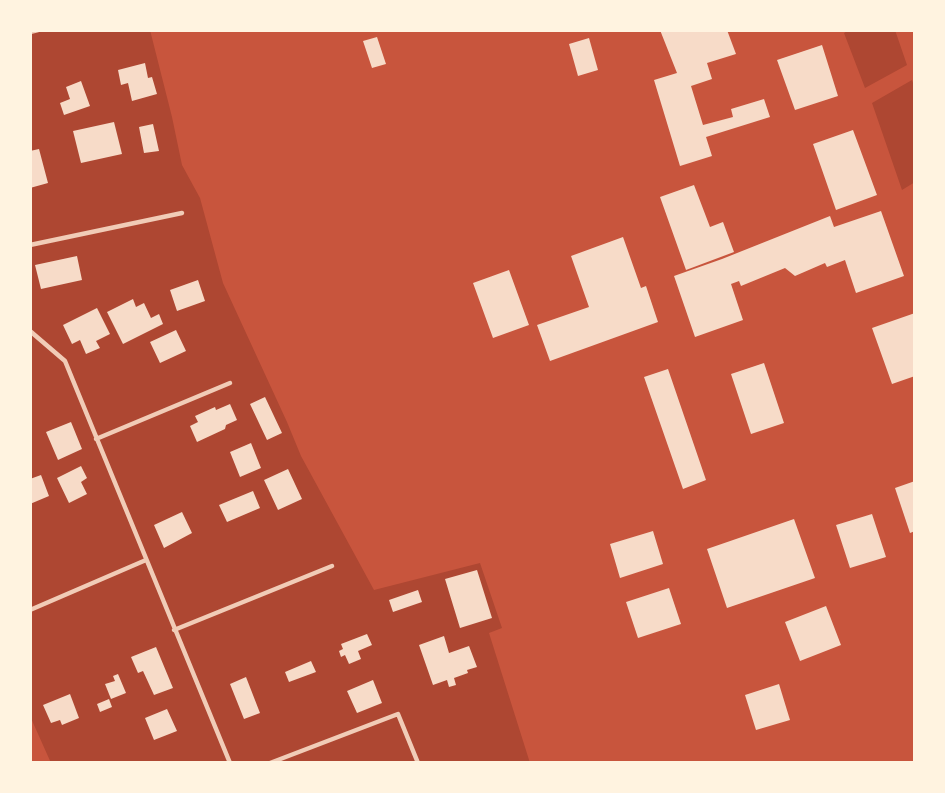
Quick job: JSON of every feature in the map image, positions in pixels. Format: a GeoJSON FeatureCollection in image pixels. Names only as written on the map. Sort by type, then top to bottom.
{"type":"FeatureCollection","features":[{"type":"Feature","properties":{"kind":"lane"},"geometry":{"type":"LineString","coordinates":[[30,32],[38,30]]}},
{"type":"Feature","properties":{"kind":"lane"},"geometry":{"type":"LineString","coordinates":[[30,245],[182,213]]}},
{"type":"Feature","properties":{"kind":"lane"},"geometry":{"type":"LineString","coordinates":[[30,331],[65,361],[230,763]]}},
{"type":"Feature","properties":{"kind":"lane"},"geometry":{"type":"LineString","coordinates":[[96,439],[230,383]]}},
{"type":"Feature","properties":{"kind":"lane"},"geometry":{"type":"LineString","coordinates":[[30,610],[146,560]]}},
{"type":"Feature","properties":{"kind":"lane"},"geometry":{"type":"LineString","coordinates":[[174,630],[332,566]]}},
{"type":"Feature","properties":{"kind":"lane"},"geometry":{"type":"LineString","coordinates":[[270,763],[398,714],[418,763]]}},
{"type":"Feature","properties":{"kind":"shaded area"},"geometry":{"type":"Polygon","coordinates":[[[30,30],[150,30],[182,165],[200,198],[223,283],[301,456],[374,590],[480,563],[502,628],[489,633],[530,763],[51,763],[30,716],[30,30]]]}},
{"type":"Feature","properties":{"kind":"shaded area"},"geometry":{"type":"Polygon","coordinates":[[[849,30],[895,30],[907,65],[865,88],[844,33],[849,30]]]}},
{"type":"Feature","properties":{"kind":"shaded area"},"geometry":{"type":"Polygon","coordinates":[[[912,80],[915,89],[915,182],[902,190],[872,103],[912,80]]]}},
{"type":"Feature","properties":{"kind":"building"},"geometry":{"type":"Polygon","coordinates":[[[660,30],[727,30],[736,54],[707,63],[712,79],[691,86],[703,125],[733,117],[731,109],[764,99],[770,117],[706,137],[712,156],[680,166],[654,80],[677,73],[660,30]]]}},
{"type":"Feature","properties":{"kind":"building"},"geometry":{"type":"Polygon","coordinates":[[[377,37],[386,64],[372,68],[363,41],[377,37]]]}},
{"type":"Feature","properties":{"kind":"building"},"geometry":{"type":"Polygon","coordinates":[[[589,38],[598,70],[578,76],[569,44],[589,38]]]}},
{"type":"Feature","properties":{"kind":"building"},"geometry":{"type":"Polygon","coordinates":[[[822,45],[838,96],[795,110],[777,60],[822,45]]]}},
{"type":"Feature","properties":{"kind":"building"},"geometry":{"type":"Polygon","coordinates":[[[145,63],[148,78],[152,77],[157,94],[132,101],[128,83],[121,85],[118,70],[145,63]]]}},
{"type":"Feature","properties":{"kind":"building"},"geometry":{"type":"Polygon","coordinates":[[[81,81],[90,106],[64,115],[60,103],[70,99],[66,87],[81,81]]]}},
{"type":"Feature","properties":{"kind":"building"},"geometry":{"type":"Polygon","coordinates":[[[114,122],[122,154],[81,163],[73,131],[114,122]]]}},
{"type":"Feature","properties":{"kind":"building"},"geometry":{"type":"Polygon","coordinates":[[[153,124],[159,151],[144,153],[139,127],[153,124]]]}},
{"type":"Feature","properties":{"kind":"building"},"geometry":{"type":"Polygon","coordinates":[[[853,130],[877,195],[836,210],[813,144],[853,130]]]}},
{"type":"Feature","properties":{"kind":"building"},"geometry":{"type":"Polygon","coordinates":[[[39,149],[48,183],[30,188],[30,151],[39,149]]]}},
{"type":"Feature","properties":{"kind":"building"},"geometry":{"type":"Polygon","coordinates":[[[694,185],[710,227],[723,222],[734,252],[686,270],[660,197],[694,185]]]}},
{"type":"Feature","properties":{"kind":"building"},"geometry":{"type":"Polygon","coordinates":[[[881,211],[904,276],[856,293],[845,260],[827,267],[825,263],[795,276],[785,268],[741,286],[739,281],[731,284],[743,320],[695,337],[674,276],[830,216],[834,227],[881,211]]]}},
{"type":"Feature","properties":{"kind":"building"},"geometry":{"type":"Polygon","coordinates":[[[623,237],[641,288],[646,286],[658,322],[550,361],[537,325],[589,307],[571,256],[623,237]]]}},
{"type":"Feature","properties":{"kind":"building"},"geometry":{"type":"Polygon","coordinates":[[[77,256],[82,280],[41,289],[35,265],[77,256]]]}},
{"type":"Feature","properties":{"kind":"building"},"geometry":{"type":"Polygon","coordinates":[[[509,270],[529,325],[493,338],[473,283],[509,270]]]}},
{"type":"Feature","properties":{"kind":"building"},"geometry":{"type":"Polygon","coordinates":[[[198,280],[205,301],[177,311],[170,290],[198,280]]]}},
{"type":"Feature","properties":{"kind":"building"},"geometry":{"type":"Polygon","coordinates":[[[133,299],[136,307],[144,303],[151,318],[159,314],[163,324],[123,344],[107,312],[133,299]]]}},
{"type":"Feature","properties":{"kind":"building"},"geometry":{"type":"Polygon","coordinates":[[[97,308],[110,334],[96,341],[100,348],[86,354],[80,340],[72,344],[63,325],[97,308]]]}},
{"type":"Feature","properties":{"kind":"building"},"geometry":{"type":"Polygon","coordinates":[[[915,313],[915,376],[892,384],[872,328],[915,313]]]}},
{"type":"Feature","properties":{"kind":"building"},"geometry":{"type":"Polygon","coordinates":[[[176,330],[186,351],[160,363],[150,342],[176,330]]]}},
{"type":"Feature","properties":{"kind":"building"},"geometry":{"type":"Polygon","coordinates":[[[764,363],[784,423],[751,434],[731,374],[764,363]]]}},
{"type":"Feature","properties":{"kind":"building"},"geometry":{"type":"Polygon","coordinates":[[[668,369],[706,480],[683,489],[644,377],[668,369]]]}},
{"type":"Feature","properties":{"kind":"building"},"geometry":{"type":"Polygon","coordinates":[[[265,397],[282,433],[267,440],[250,404],[265,397]]]}},
{"type":"Feature","properties":{"kind":"building"},"geometry":{"type":"Polygon","coordinates":[[[230,404],[237,420],[226,425],[225,429],[197,442],[190,426],[198,422],[195,416],[215,407],[216,410],[230,404]]]}},
{"type":"Feature","properties":{"kind":"building"},"geometry":{"type":"Polygon","coordinates":[[[71,422],[82,449],[58,460],[46,432],[71,422]]]}},
{"type":"Feature","properties":{"kind":"building"},"geometry":{"type":"Polygon","coordinates":[[[251,443],[261,468],[240,477],[230,452],[251,443]]]}},
{"type":"Feature","properties":{"kind":"building"},"geometry":{"type":"Polygon","coordinates":[[[81,466],[87,478],[81,482],[87,494],[69,503],[57,478],[81,466]]]}},
{"type":"Feature","properties":{"kind":"building"},"geometry":{"type":"Polygon","coordinates":[[[288,469],[302,499],[278,510],[264,480],[288,469]]]}},
{"type":"Feature","properties":{"kind":"building"},"geometry":{"type":"Polygon","coordinates":[[[41,475],[49,496],[30,504],[30,479],[41,475]]]}},
{"type":"Feature","properties":{"kind":"building"},"geometry":{"type":"Polygon","coordinates":[[[915,481],[915,531],[910,533],[895,488],[915,481]]]}},
{"type":"Feature","properties":{"kind":"building"},"geometry":{"type":"Polygon","coordinates":[[[253,491],[260,508],[227,522],[219,505],[253,491]]]}},
{"type":"Feature","properties":{"kind":"building"},"geometry":{"type":"Polygon","coordinates":[[[182,512],[192,533],[164,548],[154,525],[182,512]]]}},
{"type":"Feature","properties":{"kind":"building"},"geometry":{"type":"Polygon","coordinates":[[[872,514],[886,557],[850,568],[836,525],[872,514]]]}},
{"type":"Feature","properties":{"kind":"building"},"geometry":{"type":"Polygon","coordinates":[[[794,519],[815,578],[727,608],[707,549],[794,519]]]}},
{"type":"Feature","properties":{"kind":"building"},"geometry":{"type":"Polygon","coordinates":[[[653,531],[663,564],[620,578],[610,544],[653,531]]]}},
{"type":"Feature","properties":{"kind":"building"},"geometry":{"type":"Polygon","coordinates":[[[477,570],[492,618],[460,628],[445,579],[477,570]]]}},
{"type":"Feature","properties":{"kind":"building"},"geometry":{"type":"Polygon","coordinates":[[[669,588],[681,624],[638,638],[626,602],[669,588]]]}},
{"type":"Feature","properties":{"kind":"building"},"geometry":{"type":"Polygon","coordinates":[[[418,590],[422,602],[393,612],[389,600],[418,590]]]}},
{"type":"Feature","properties":{"kind":"building"},"geometry":{"type":"Polygon","coordinates":[[[826,606],[841,645],[800,661],[785,622],[826,606]]]}},
{"type":"Feature","properties":{"kind":"building"},"geometry":{"type":"Polygon","coordinates":[[[367,634],[372,645],[358,651],[361,659],[349,664],[345,655],[341,657],[339,651],[343,649],[341,644],[367,634]]]}},
{"type":"Feature","properties":{"kind":"building"},"geometry":{"type":"Polygon","coordinates":[[[444,636],[449,653],[469,646],[477,667],[454,678],[456,685],[449,687],[447,680],[433,685],[419,645],[444,636]]]}},
{"type":"Feature","properties":{"kind":"building"},"geometry":{"type":"Polygon","coordinates":[[[156,647],[173,688],[154,695],[143,671],[138,673],[131,657],[156,647]]]}},
{"type":"Feature","properties":{"kind":"building"},"geometry":{"type":"Polygon","coordinates":[[[311,661],[316,672],[289,682],[285,672],[311,661]]]}},
{"type":"Feature","properties":{"kind":"building"},"geometry":{"type":"Polygon","coordinates":[[[118,674],[126,693],[111,699],[105,684],[115,681],[113,676],[118,674]]]}},
{"type":"Feature","properties":{"kind":"building"},"geometry":{"type":"Polygon","coordinates":[[[246,677],[260,713],[244,719],[230,684],[246,677]]]}},
{"type":"Feature","properties":{"kind":"building"},"geometry":{"type":"Polygon","coordinates":[[[373,680],[382,703],[357,713],[347,691],[373,680]]]}},
{"type":"Feature","properties":{"kind":"building"},"geometry":{"type":"Polygon","coordinates":[[[779,684],[790,720],[756,730],[745,695],[779,684]]]}},
{"type":"Feature","properties":{"kind":"building"},"geometry":{"type":"Polygon","coordinates":[[[70,694],[79,718],[62,725],[60,720],[51,723],[43,705],[70,694]]]}},
{"type":"Feature","properties":{"kind":"building"},"geometry":{"type":"Polygon","coordinates":[[[109,699],[112,707],[100,712],[97,704],[109,699]]]}},
{"type":"Feature","properties":{"kind":"building"},"geometry":{"type":"Polygon","coordinates":[[[167,709],[177,731],[154,740],[145,718],[167,709]]]}}]}
